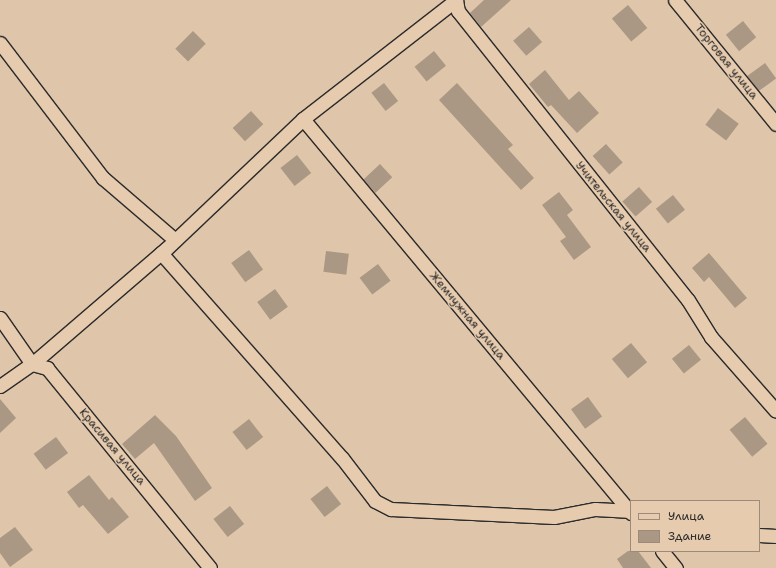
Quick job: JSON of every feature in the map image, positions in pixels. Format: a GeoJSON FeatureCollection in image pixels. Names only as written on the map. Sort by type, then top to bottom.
{"type":"FeatureCollection","features":[{"type":"Feature","properties":{"kind":"street"},"geometry":{"type":"LineString","coordinates":[[0,386],[32,364],[161,253],[303,119],[456,0]]}},
{"type":"Feature","properties":{"kind":"street","name":"Учительская улица"},"geometry":{"type":"LineString","coordinates":[[456,0],[458,11],[688,300],[711,337],[776,411]]}},
{"type":"Feature","properties":{"kind":"street","name":"Торговая улица"},"geometry":{"type":"LineString","coordinates":[[675,0],[776,124]]}},
{"type":"Feature","properties":{"kind":"street"},"geometry":{"type":"LineString","coordinates":[[0,43],[103,178],[175,240]]}},
{"type":"Feature","properties":{"kind":"street","name":"Жемчужная улица"},"geometry":{"type":"LineString","coordinates":[[303,119],[630,512]]}},
{"type":"Feature","properties":{"kind":"street"},"geometry":{"type":"LineString","coordinates":[[161,253],[342,458],[375,500],[391,509],[554,517],[595,509],[630,512]]}},
{"type":"Feature","properties":{"kind":"street"},"geometry":{"type":"LineString","coordinates":[[0,318],[32,364]]}},
{"type":"Feature","properties":{"kind":"street","name":"Красивая улица"},"geometry":{"type":"LineString","coordinates":[[32,364],[47,368],[210,568]]}},
{"type":"Feature","properties":{"kind":"street"},"geometry":{"type":"LineString","coordinates":[[760,535],[776,536]]}},
{"type":"Feature","properties":{"kind":"street"},"geometry":{"type":"LineString","coordinates":[[663,552],[676,568]]}},
{"type":"Feature","properties":{"kind":"building"},"geometry":{"type":"Polygon","coordinates":[[[484,0],[511,0],[481,27],[470,13],[484,0]]]}},
{"type":"Feature","properties":{"kind":"building"},"geometry":{"type":"Polygon","coordinates":[[[628,5],[647,28],[631,41],[612,18],[628,5]]]}},
{"type":"Feature","properties":{"kind":"building"},"geometry":{"type":"Polygon","coordinates":[[[743,21],[756,37],[739,51],[726,35],[743,21]]]}},
{"type":"Feature","properties":{"kind":"building"},"geometry":{"type":"Polygon","coordinates":[[[529,27],[542,42],[526,56],[513,41],[529,27]]]}},
{"type":"Feature","properties":{"kind":"building"},"geometry":{"type":"Polygon","coordinates":[[[193,31],[206,44],[188,61],[175,49],[193,31]]]}},
{"type":"Feature","properties":{"kind":"building"},"geometry":{"type":"Polygon","coordinates":[[[434,51],[446,66],[427,81],[415,67],[434,51]]]}},
{"type":"Feature","properties":{"kind":"building"},"geometry":{"type":"Polygon","coordinates":[[[765,63],[776,78],[758,91],[747,76],[765,63]]]}},
{"type":"Feature","properties":{"kind":"building"},"geometry":{"type":"Polygon","coordinates":[[[545,70],[569,100],[579,91],[599,113],[577,133],[551,105],[548,107],[529,84],[545,70]]]}},
{"type":"Feature","properties":{"kind":"building"},"geometry":{"type":"Polygon","coordinates":[[[384,83],[398,101],[386,111],[371,93],[384,83]]]}},
{"type":"Feature","properties":{"kind":"building"},"geometry":{"type":"Polygon","coordinates":[[[457,83],[513,145],[508,149],[534,178],[521,190],[439,100],[457,83]]]}},
{"type":"Feature","properties":{"kind":"building"},"geometry":{"type":"Polygon","coordinates":[[[718,108],[739,124],[726,140],[705,125],[718,108]]]}},
{"type":"Feature","properties":{"kind":"building"},"geometry":{"type":"Polygon","coordinates":[[[251,111],[263,124],[245,141],[233,128],[251,111]]]}},
{"type":"Feature","properties":{"kind":"building"},"geometry":{"type":"Polygon","coordinates":[[[606,144],[623,163],[609,175],[593,156],[606,144]]]}},
{"type":"Feature","properties":{"kind":"building"},"geometry":{"type":"Polygon","coordinates":[[[297,155],[311,173],[295,186],[280,168],[297,155]]]}},
{"type":"Feature","properties":{"kind":"building"},"geometry":{"type":"Polygon","coordinates":[[[380,164],[392,177],[375,193],[363,180],[380,164]]]}},
{"type":"Feature","properties":{"kind":"building"},"geometry":{"type":"Polygon","coordinates":[[[639,187],[652,202],[636,217],[622,201],[639,187]]]}},
{"type":"Feature","properties":{"kind":"building"},"geometry":{"type":"Polygon","coordinates":[[[559,192],[573,210],[567,215],[591,247],[574,260],[560,241],[566,237],[542,205],[559,192]]]}},
{"type":"Feature","properties":{"kind":"building"},"geometry":{"type":"Polygon","coordinates":[[[673,195],[685,210],[668,224],[656,209],[673,195]]]}},
{"type":"Feature","properties":{"kind":"building"},"geometry":{"type":"Polygon","coordinates":[[[249,250],[263,269],[245,282],[231,263],[249,250]]]}},
{"type":"Feature","properties":{"kind":"building"},"geometry":{"type":"Polygon","coordinates":[[[326,251],[349,254],[346,275],[323,272],[326,251]]]}},
{"type":"Feature","properties":{"kind":"building"},"geometry":{"type":"Polygon","coordinates":[[[709,253],[747,298],[735,308],[709,277],[704,282],[692,268],[709,253]]]}},
{"type":"Feature","properties":{"kind":"building"},"geometry":{"type":"Polygon","coordinates":[[[378,264],[391,281],[372,295],[360,278],[378,264]]]}},
{"type":"Feature","properties":{"kind":"building"},"geometry":{"type":"Polygon","coordinates":[[[275,289],[288,307],[270,320],[257,302],[275,289]]]}},
{"type":"Feature","properties":{"kind":"building"},"geometry":{"type":"Polygon","coordinates":[[[631,343],[647,362],[628,378],[612,359],[631,343]]]}},
{"type":"Feature","properties":{"kind":"building"},"geometry":{"type":"Polygon","coordinates":[[[689,345],[701,360],[684,374],[672,359],[689,345]]]}},
{"type":"Feature","properties":{"kind":"building"},"geometry":{"type":"Polygon","coordinates":[[[588,397],[602,416],[585,429],[571,409],[588,397]]]}},
{"type":"Feature","properties":{"kind":"building"},"geometry":{"type":"Polygon","coordinates":[[[0,399],[16,418],[0,433],[0,399]]]}},
{"type":"Feature","properties":{"kind":"building"},"geometry":{"type":"Polygon","coordinates":[[[155,415],[176,436],[212,488],[195,501],[154,443],[135,459],[122,444],[155,415]]]}},
{"type":"Feature","properties":{"kind":"building"},"geometry":{"type":"Polygon","coordinates":[[[745,417],[767,444],[752,457],[730,430],[745,417]]]}},
{"type":"Feature","properties":{"kind":"building"},"geometry":{"type":"Polygon","coordinates":[[[249,419],[263,437],[247,450],[232,432],[249,419]]]}},
{"type":"Feature","properties":{"kind":"building"},"geometry":{"type":"Polygon","coordinates":[[[56,437],[68,453],[46,470],[34,454],[56,437]]]}},
{"type":"Feature","properties":{"kind":"building"},"geometry":{"type":"Polygon","coordinates":[[[89,475],[109,500],[112,497],[129,517],[108,534],[83,505],[79,508],[67,492],[89,475]]]}},
{"type":"Feature","properties":{"kind":"building"},"geometry":{"type":"Polygon","coordinates":[[[327,486],[341,504],[325,517],[310,499],[327,486]]]}},
{"type":"Feature","properties":{"kind":"building"},"geometry":{"type":"Polygon","coordinates":[[[230,506],[244,524],[228,537],[213,519],[230,506]]]}},
{"type":"Feature","properties":{"kind":"building"},"geometry":{"type":"Polygon","coordinates":[[[15,527],[33,550],[10,567],[0,553],[0,538],[15,527]]]}},
{"type":"Feature","properties":{"kind":"building"},"geometry":{"type":"Polygon","coordinates":[[[628,551],[639,552],[651,568],[623,568],[617,559],[628,551]]]}}]}
